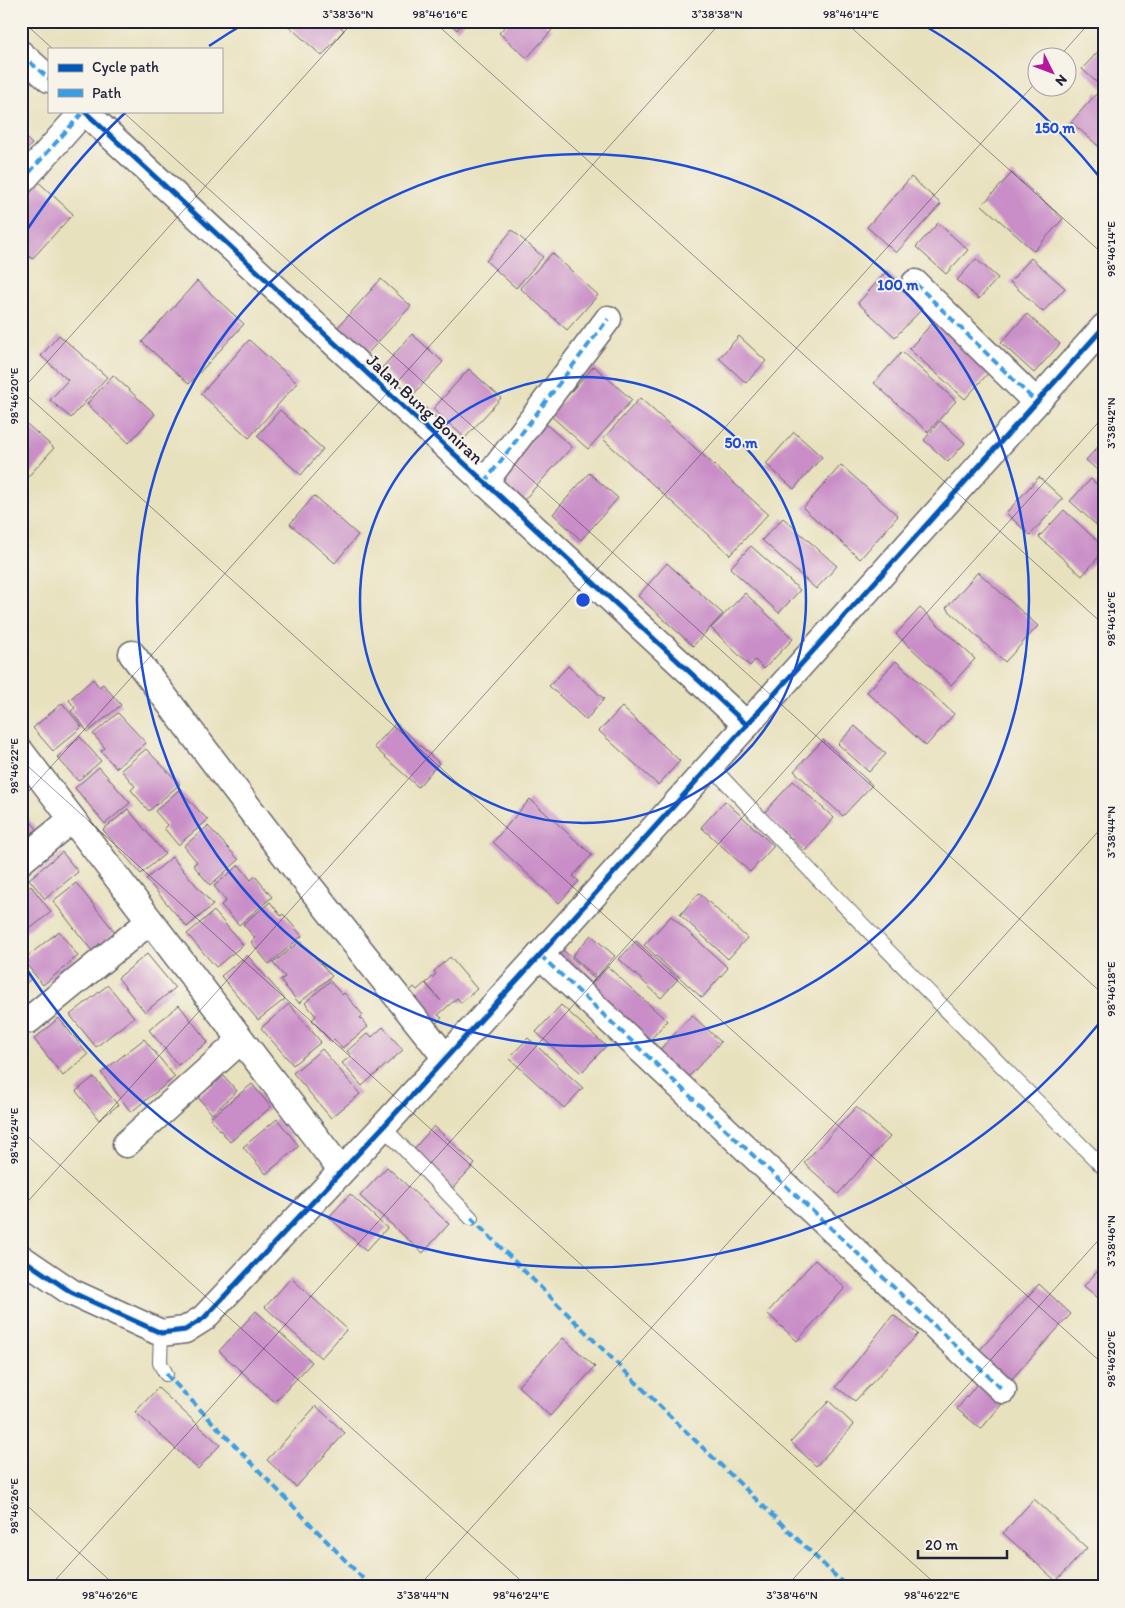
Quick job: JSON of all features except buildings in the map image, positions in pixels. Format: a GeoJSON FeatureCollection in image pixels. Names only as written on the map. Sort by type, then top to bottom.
{"type":"FeatureCollection","features":[{"type":"Feature","properties":{"kind":"street"},"geometry":{"type":"LineString","coordinates":[[21,54],[48,78]]}},
{"type":"Feature","properties":{"kind":"street"},"geometry":{"type":"LineString","coordinates":[[21,182],[83,112]]}},
{"type":"Feature","properties":{"kind":"street","name":"Jalan Bung Boniran"},"geometry":{"type":"LineString","coordinates":[[85,112],[747,725]]}},
{"type":"Feature","properties":{"kind":"street"},"geometry":{"type":"LineString","coordinates":[[915,283],[1035,401]]}},
{"type":"Feature","properties":{"kind":"street"},"geometry":{"type":"LineString","coordinates":[[484,483],[608,319]]}},
{"type":"Feature","properties":{"kind":"street"},"geometry":{"type":"LineString","coordinates":[[21,1258],[71,1292],[161,1333],[185,1330],[204,1318],[383,1127],[540,955],[922,530],[971,472],[1104,327]]}},
{"type":"Feature","properties":{"kind":"street"},"geometry":{"type":"LineString","coordinates":[[132,654],[287,858],[446,1058]]}},
{"type":"Feature","properties":{"kind":"street"},"geometry":{"type":"LineString","coordinates":[[21,752],[341,1170]]}},
{"type":"Feature","properties":{"kind":"street"},"geometry":{"type":"LineString","coordinates":[[21,861],[72,819]]}},
{"type":"Feature","properties":{"kind":"street"},"geometry":{"type":"LineString","coordinates":[[29,1020],[150,921]]}},
{"type":"Feature","properties":{"kind":"street"},"geometry":{"type":"LineString","coordinates":[[540,955],[1003,1390]]}},
{"type":"Feature","properties":{"kind":"street"},"geometry":{"type":"LineString","coordinates":[[126,1144],[241,1040]]}},
{"type":"Feature","properties":{"kind":"lane"},"geometry":{"type":"LineString","coordinates":[[711,766],[965,1031],[1104,1168]]}},
{"type":"Feature","properties":{"kind":"lane"},"geometry":{"type":"LineString","coordinates":[[383,1127],[471,1218]]}},
{"type":"Feature","properties":{"kind":"lane"},"geometry":{"type":"LineString","coordinates":[[161,1333],[160,1363],[166,1374]]}},
{"type":"Feature","properties":{"kind":"marked path"},"geometry":{"type":"LineString","coordinates":[[21,54],[48,78]]}},
{"type":"Feature","properties":{"kind":"marked path"},"geometry":{"type":"LineString","coordinates":[[21,182],[83,112]]}},
{"type":"Feature","properties":{"kind":"marked path"},"geometry":{"type":"LineString","coordinates":[[915,283],[1035,401]]}},
{"type":"Feature","properties":{"kind":"marked path"},"geometry":{"type":"LineString","coordinates":[[484,483],[608,319]]}},
{"type":"Feature","properties":{"kind":"marked path"},"geometry":{"type":"LineString","coordinates":[[540,955],[1003,1390]]}},
{"type":"Feature","properties":{"kind":"marked path"},"geometry":{"type":"LineString","coordinates":[[471,1218],[671,1417],[847,1587]]}},
{"type":"Feature","properties":{"kind":"marked path"},"geometry":{"type":"LineString","coordinates":[[166,1374],[371,1587]]}},
{"type":"Feature","properties":{"kind":"cycle path"},"geometry":{"type":"LineString","coordinates":[[85,112],[747,725]]}},
{"type":"Feature","properties":{"kind":"cycle path"},"geometry":{"type":"LineString","coordinates":[[21,1258],[71,1292],[161,1333],[185,1330],[204,1318],[383,1127],[540,955],[1104,327]]}}]}
